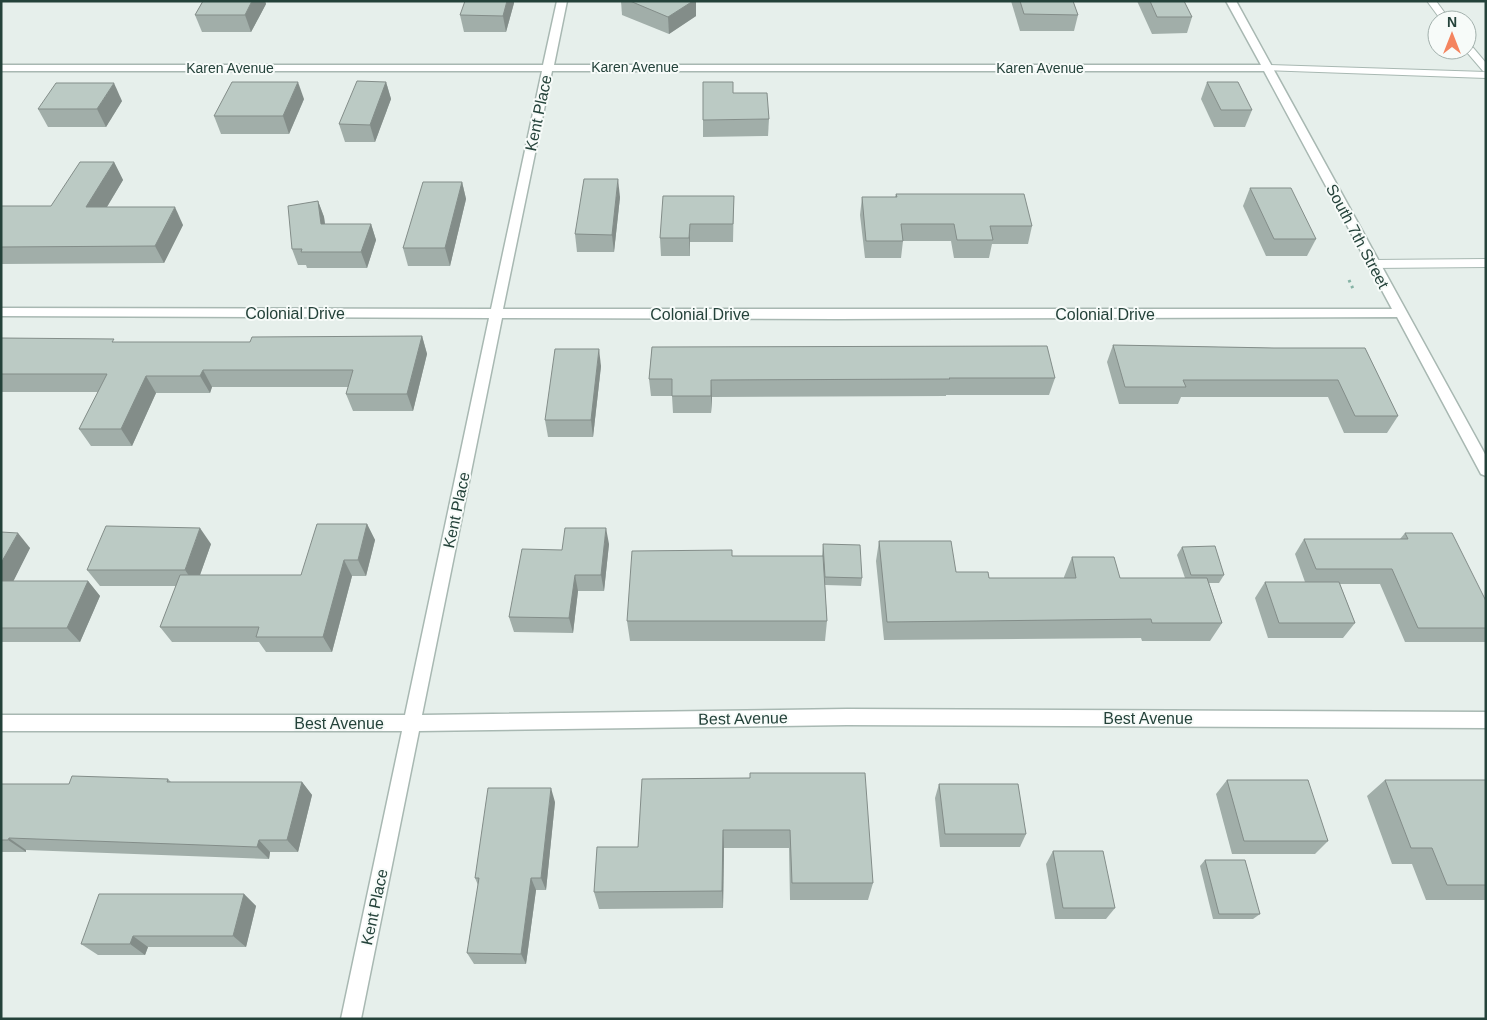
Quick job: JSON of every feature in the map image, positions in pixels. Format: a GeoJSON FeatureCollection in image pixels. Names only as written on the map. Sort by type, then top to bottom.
{"type":"FeatureCollection","features":[{"type":"Feature","properties":{"kind":"street","name":"Kent Place"},"geometry":{"type":"LineString","coordinates":[[351,1019],[562,1]]}},
{"type":"Feature","properties":{"kind":"street","name":"South 7th Street"},"geometry":{"type":"LineString","coordinates":[[1231,1],[1270,68],[1486,470]]}},
{"type":"Feature","properties":{"kind":"street","name":"Karen Avenue"},"geometry":{"type":"LineString","coordinates":[[1,68],[1270,68]]}},
{"type":"Feature","properties":{"kind":"street","name":"Colonial Drive"},"geometry":{"type":"LineString","coordinates":[[1,312],[496,314],[1400,313]]}},
{"type":"Feature","properties":{"kind":"street","name":"Best Avenue"},"geometry":{"type":"LineString","coordinates":[[1,723],[412,722],[847,716],[1486,720]]}},
{"type":"Feature","properties":{"kind":"lane"},"geometry":{"type":"LineString","coordinates":[[1477,58],[1486,69]]}},
{"type":"Feature","properties":{"kind":"lane"},"geometry":{"type":"LineString","coordinates":[[1270,68],[1486,75]]}},
{"type":"Feature","properties":{"kind":"lane"},"geometry":{"type":"LineString","coordinates":[[1374,264],[1486,263]]}},
{"type":"Feature","properties":{"kind":"building"},"geometry":{"type":"Polygon","coordinates":[[[203,1],[252,1],[245,15],[195,15],[203,1]]]}},
{"type":"Feature","properties":{"kind":"building"},"geometry":{"type":"Polygon","coordinates":[[[465,1],[507,1],[503,16],[460,15],[465,1]]]}},
{"type":"Feature","properties":{"kind":"building"},"geometry":{"type":"Polygon","coordinates":[[[630,1],[693,1],[668,17],[630,1]]]}},
{"type":"Feature","properties":{"kind":"building"},"geometry":{"type":"Polygon","coordinates":[[[1020,1],[1073,1],[1078,15],[1024,14],[1020,1]]]}},
{"type":"Feature","properties":{"kind":"building"},"geometry":{"type":"Polygon","coordinates":[[[1150,1],[1184,1],[1192,17],[1157,17],[1150,1]]]}},
{"type":"Feature","properties":{"kind":"building"},"geometry":{"type":"Polygon","coordinates":[[[357,81],[386,82],[370,125],[339,124],[357,81]]]}},
{"type":"Feature","properties":{"kind":"building"},"geometry":{"type":"Polygon","coordinates":[[[232,82],[298,82],[283,116],[214,116],[232,82]]]}},
{"type":"Feature","properties":{"kind":"building"},"geometry":{"type":"Polygon","coordinates":[[[703,82],[733,82],[733,93],[767,93],[769,119],[703,120],[703,82]]]}},
{"type":"Feature","properties":{"kind":"building"},"geometry":{"type":"Polygon","coordinates":[[[1207,82],[1238,82],[1252,110],[1221,110],[1207,82]]]}},
{"type":"Feature","properties":{"kind":"building"},"geometry":{"type":"Polygon","coordinates":[[[56,83],[114,83],[97,109],[38,109],[56,83]]]}},
{"type":"Feature","properties":{"kind":"building"},"geometry":{"type":"Polygon","coordinates":[[[80,162],[114,162],[86,207],[175,207],[155,246],[1,247],[1,206],[51,206],[80,162]]]}},
{"type":"Feature","properties":{"kind":"building"},"geometry":{"type":"Polygon","coordinates":[[[584,179],[618,179],[612,235],[575,234],[584,179]]]}},
{"type":"Feature","properties":{"kind":"building"},"geometry":{"type":"Polygon","coordinates":[[[423,182],[462,182],[445,248],[403,248],[423,182]]]}},
{"type":"Feature","properties":{"kind":"building"},"geometry":{"type":"Polygon","coordinates":[[[1250,188],[1291,188],[1316,239],[1274,239],[1250,188]]]}},
{"type":"Feature","properties":{"kind":"building"},"geometry":{"type":"Polygon","coordinates":[[[896,194],[1024,194],[1032,226],[990,226],[993,240],[957,240],[954,224],[901,224],[903,241],[866,241],[862,197],[897,197],[896,194]]]}},
{"type":"Feature","properties":{"kind":"building"},"geometry":{"type":"Polygon","coordinates":[[[663,196],[734,196],[733,224],[690,224],[689,238],[660,238],[663,196]]]}},
{"type":"Feature","properties":{"kind":"building"},"geometry":{"type":"Polygon","coordinates":[[[318,201],[321,224],[371,224],[361,252],[301,252],[302,249],[292,249],[288,206],[318,201]]]}},
{"type":"Feature","properties":{"kind":"building"},"geometry":{"type":"Polygon","coordinates":[[[422,336],[407,394],[346,394],[353,370],[203,370],[200,376],[146,376],[121,429],[79,429],[107,374],[1,374],[1,338],[114,339],[112,342],[250,342],[252,337],[422,336]]]}},
{"type":"Feature","properties":{"kind":"building"},"geometry":{"type":"Polygon","coordinates":[[[1113,345],[1365,348],[1398,416],[1355,416],[1338,380],[1183,380],[1186,387],[1125,387],[1113,345]]]}},
{"type":"Feature","properties":{"kind":"building"},"geometry":{"type":"Polygon","coordinates":[[[1047,346],[1055,378],[711,380],[711,396],[672,396],[672,379],[649,379],[652,347],[1047,346]]]}},
{"type":"Feature","properties":{"kind":"building"},"geometry":{"type":"Polygon","coordinates":[[[555,349],[599,349],[591,420],[545,420],[555,349]]]}},
{"type":"Feature","properties":{"kind":"building"},"geometry":{"type":"Polygon","coordinates":[[[317,524],[367,524],[358,560],[344,560],[323,637],[256,637],[259,627],[160,627],[180,575],[301,575],[317,524]]]}},
{"type":"Feature","properties":{"kind":"building"},"geometry":{"type":"Polygon","coordinates":[[[106,526],[200,528],[185,570],[87,570],[106,526]]]}},
{"type":"Feature","properties":{"kind":"building"},"geometry":{"type":"Polygon","coordinates":[[[565,528],[606,528],[601,575],[575,575],[569,618],[509,617],[522,549],[562,550],[565,528]]]}},
{"type":"Feature","properties":{"kind":"building"},"geometry":{"type":"Polygon","coordinates":[[[1,532],[18,533],[1,563],[1,532]]]}},
{"type":"Feature","properties":{"kind":"building"},"geometry":{"type":"Polygon","coordinates":[[[1405,533],[1452,533],[1486,601],[1486,628],[1418,628],[1392,569],[1316,569],[1304,539],[1408,539],[1405,533]]]}},
{"type":"Feature","properties":{"kind":"building"},"geometry":{"type":"Polygon","coordinates":[[[879,541],[951,541],[956,572],[988,572],[989,578],[1076,578],[1072,557],[1114,557],[1120,578],[1207,578],[1222,623],[1152,623],[1151,619],[887,622],[879,541]]]}},
{"type":"Feature","properties":{"kind":"building"},"geometry":{"type":"Polygon","coordinates":[[[823,544],[860,545],[862,578],[825,577],[823,544]]]}},
{"type":"Feature","properties":{"kind":"building"},"geometry":{"type":"Polygon","coordinates":[[[1215,546],[1224,575],[1191,575],[1182,547],[1215,546]]]}},
{"type":"Feature","properties":{"kind":"building"},"geometry":{"type":"Polygon","coordinates":[[[732,550],[732,556],[823,556],[827,621],[627,621],[632,551],[732,550]]]}},
{"type":"Feature","properties":{"kind":"building"},"geometry":{"type":"Polygon","coordinates":[[[1,581],[88,581],[67,628],[1,628],[1,581]]]}},
{"type":"Feature","properties":{"kind":"building"},"geometry":{"type":"Polygon","coordinates":[[[1265,582],[1339,582],[1355,623],[1279,623],[1265,582]]]}},
{"type":"Feature","properties":{"kind":"building"},"geometry":{"type":"Polygon","coordinates":[[[750,773],[865,773],[873,883],[792,883],[790,830],[723,830],[722,891],[594,892],[597,847],[638,847],[642,779],[750,778],[750,773]]]}},
{"type":"Feature","properties":{"kind":"building"},"geometry":{"type":"Polygon","coordinates":[[[72,776],[168,779],[167,782],[302,782],[287,840],[259,840],[257,847],[9,838],[8,840],[1,840],[1,784],[69,784],[72,776]]]}},
{"type":"Feature","properties":{"kind":"building"},"geometry":{"type":"Polygon","coordinates":[[[1227,780],[1308,780],[1328,841],[1244,841],[1227,780]]]}},
{"type":"Feature","properties":{"kind":"building"},"geometry":{"type":"Polygon","coordinates":[[[1385,780],[1486,780],[1486,885],[1447,885],[1432,848],[1411,848],[1385,780]]]}},
{"type":"Feature","properties":{"kind":"building"},"geometry":{"type":"Polygon","coordinates":[[[939,784],[1018,784],[1026,834],[945,834],[939,784]]]}},
{"type":"Feature","properties":{"kind":"building"},"geometry":{"type":"Polygon","coordinates":[[[488,788],[551,788],[541,878],[531,878],[521,954],[467,953],[479,878],[475,878],[488,788]]]}},
{"type":"Feature","properties":{"kind":"building"},"geometry":{"type":"Polygon","coordinates":[[[1053,851],[1103,851],[1115,908],[1063,908],[1053,851]]]}},
{"type":"Feature","properties":{"kind":"building"},"geometry":{"type":"Polygon","coordinates":[[[1205,860],[1245,860],[1260,914],[1219,914],[1205,860]]]}},
{"type":"Feature","properties":{"kind":"building"},"geometry":{"type":"Polygon","coordinates":[[[99,894],[244,894],[233,936],[133,936],[130,944],[81,944],[99,894]]]}}]}
